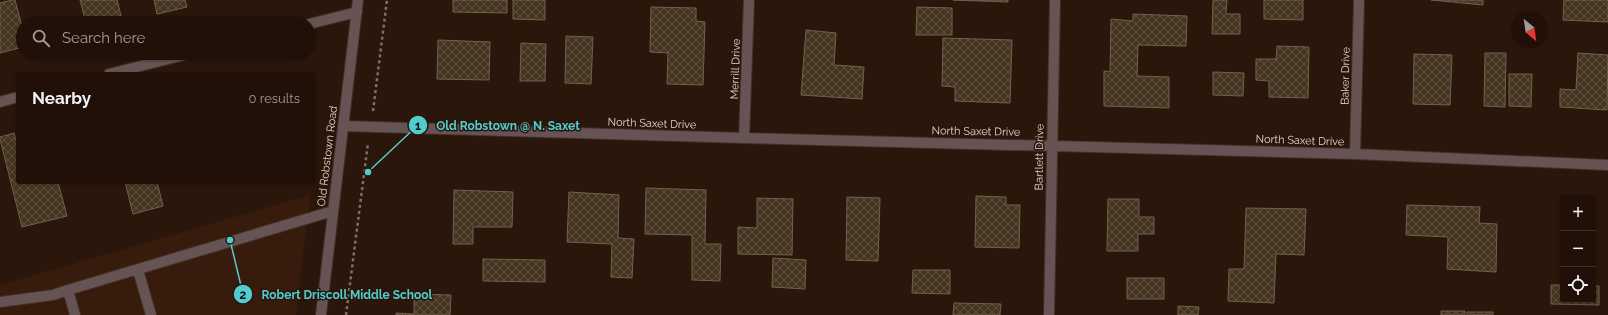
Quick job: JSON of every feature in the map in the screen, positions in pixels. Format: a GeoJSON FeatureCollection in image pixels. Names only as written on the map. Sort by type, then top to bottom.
{"type":"FeatureCollection","features":[{"type":"Feature","properties":{"kind":"street","name":"Old Robstown Road"},"geometry":{"type":"LineString","coordinates":[[322,315],[358,0]]}},
{"type":"Feature","properties":{"kind":"street","name":"Merrill Drive"},"geometry":{"type":"LineString","coordinates":[[744,138],[749,0]]}},
{"type":"Feature","properties":{"kind":"street","name":"Bartlett Drive"},"geometry":{"type":"LineString","coordinates":[[1049,315],[1051,145],[1055,0]]}},
{"type":"Feature","properties":{"kind":"street","name":"Baker Drive"},"geometry":{"type":"LineString","coordinates":[[1355,154],[1359,0]]}},
{"type":"Feature","properties":{"kind":"street"},"geometry":{"type":"LineString","coordinates":[[316,22],[356,12]]}},
{"type":"Feature","properties":{"kind":"street"},"geometry":{"type":"LineString","coordinates":[[117,72],[164,60]]}},
{"type":"Feature","properties":{"kind":"street"},"geometry":{"type":"LineString","coordinates":[[0,102],[16,98]]}},
{"type":"Feature","properties":{"kind":"street","name":"North Saxet Drive"},"geometry":{"type":"LineString","coordinates":[[343,126],[1355,154],[1608,165]]}},
{"type":"Feature","properties":{"kind":"street"},"geometry":{"type":"LineString","coordinates":[[0,302],[53,295],[333,211]]}},
{"type":"Feature","properties":{"kind":"street"},"geometry":{"type":"LineString","coordinates":[[138,270],[151,315]]}},
{"type":"Feature","properties":{"kind":"street"},"geometry":{"type":"LineString","coordinates":[[68,290],[75,315]]}},
{"type":"Feature","properties":{"kind":"path"},"geometry":{"type":"LineString","coordinates":[[346,315],[387,0]]}},
{"type":"Feature","properties":{"kind":"shaded area"},"geometry":{"type":"Polygon","coordinates":[[[310,195],[296,315],[0,315],[0,285],[310,195]]]}},
{"type":"Feature","properties":{"kind":"building"},"geometry":{"type":"Polygon","coordinates":[[[15,0],[19,16],[16,16],[16,49],[0,53],[0,3],[15,0]]]}},
{"type":"Feature","properties":{"kind":"building"},"geometry":{"type":"Polygon","coordinates":[[[80,0],[117,0],[121,16],[84,16],[80,0]]]}},
{"type":"Feature","properties":{"kind":"building"},"geometry":{"type":"Polygon","coordinates":[[[154,0],[185,0],[187,7],[157,14],[154,0]]]}},
{"type":"Feature","properties":{"kind":"building"},"geometry":{"type":"Polygon","coordinates":[[[453,0],[507,0],[507,13],[453,12],[453,0]]]}},
{"type":"Feature","properties":{"kind":"building"},"geometry":{"type":"Polygon","coordinates":[[[513,0],[545,0],[545,20],[513,19],[513,0]]]}},
{"type":"Feature","properties":{"kind":"building"},"geometry":{"type":"Polygon","coordinates":[[[953,0],[1008,0],[1008,2],[953,0]]]}},
{"type":"Feature","properties":{"kind":"building"},"geometry":{"type":"Polygon","coordinates":[[[1213,0],[1227,0],[1226,14],[1240,14],[1240,34],[1212,34],[1213,0]]]}},
{"type":"Feature","properties":{"kind":"building"},"geometry":{"type":"Polygon","coordinates":[[[1264,0],[1303,0],[1303,20],[1264,19],[1264,0]]]}},
{"type":"Feature","properties":{"kind":"building"},"geometry":{"type":"Polygon","coordinates":[[[1431,0],[1483,0],[1483,5],[1431,0]]]}},
{"type":"Feature","properties":{"kind":"building"},"geometry":{"type":"Polygon","coordinates":[[[1564,0],[1608,0],[1608,22],[1563,20],[1564,0]]]}},
{"type":"Feature","properties":{"kind":"building"},"geometry":{"type":"Polygon","coordinates":[[[651,7],[696,8],[696,21],[705,22],[703,85],[667,84],[668,53],[650,52],[651,7]]]}},
{"type":"Feature","properties":{"kind":"building"},"geometry":{"type":"Polygon","coordinates":[[[917,7],[952,8],[952,35],[916,35],[917,7]]]}},
{"type":"Feature","properties":{"kind":"building"},"geometry":{"type":"Polygon","coordinates":[[[1133,14],[1187,16],[1186,46],[1138,45],[1137,76],[1169,77],[1169,108],[1104,106],[1104,71],[1110,72],[1111,19],[1133,21],[1133,14]]]}},
{"type":"Feature","properties":{"kind":"building"},"geometry":{"type":"Polygon","coordinates":[[[806,30],[836,33],[834,65],[864,67],[862,99],[801,95],[806,30]]]}},
{"type":"Feature","properties":{"kind":"building"},"geometry":{"type":"Polygon","coordinates":[[[566,36],[593,37],[591,84],[565,83],[566,36]]]}},
{"type":"Feature","properties":{"kind":"building"},"geometry":{"type":"Polygon","coordinates":[[[943,38],[1012,40],[1010,103],[955,101],[955,87],[942,86],[943,38]]]}},
{"type":"Feature","properties":{"kind":"building"},"geometry":{"type":"Polygon","coordinates":[[[438,40],[490,42],[489,80],[437,79],[438,40]]]}},
{"type":"Feature","properties":{"kind":"building"},"geometry":{"type":"Polygon","coordinates":[[[521,43],[546,44],[545,81],[520,81],[521,43]]]}},
{"type":"Feature","properties":{"kind":"building"},"geometry":{"type":"Polygon","coordinates":[[[1277,46],[1309,47],[1308,98],[1269,97],[1269,81],[1256,80],[1256,59],[1276,59],[1277,46]]]}},
{"type":"Feature","properties":{"kind":"building"},"geometry":{"type":"Polygon","coordinates":[[[1485,53],[1506,53],[1505,107],[1484,106],[1485,53]]]}},
{"type":"Feature","properties":{"kind":"building"},"geometry":{"type":"Polygon","coordinates":[[[1578,53],[1608,55],[1607,110],[1560,107],[1560,89],[1576,90],[1578,53]]]}},
{"type":"Feature","properties":{"kind":"building"},"geometry":{"type":"Polygon","coordinates":[[[1414,54],[1452,55],[1450,105],[1413,104],[1414,54]]]}},
{"type":"Feature","properties":{"kind":"building"},"geometry":{"type":"Polygon","coordinates":[[[1213,72],[1244,73],[1243,96],[1213,95],[1213,72]]]}},
{"type":"Feature","properties":{"kind":"building"},"geometry":{"type":"Polygon","coordinates":[[[1509,74],[1532,74],[1531,107],[1509,106],[1509,74]]]}},
{"type":"Feature","properties":{"kind":"building"},"geometry":{"type":"Polygon","coordinates":[[[14,133],[16,140],[16,184],[59,184],[67,216],[22,227],[0,137],[14,133]]]}},
{"type":"Feature","properties":{"kind":"building"},"geometry":{"type":"Polygon","coordinates":[[[126,184],[158,184],[163,206],[133,214],[126,184]]]}},
{"type":"Feature","properties":{"kind":"building"},"geometry":{"type":"Polygon","coordinates":[[[646,188],[706,190],[705,244],[721,244],[720,281],[692,280],[692,235],[645,234],[646,188]]]}},
{"type":"Feature","properties":{"kind":"building"},"geometry":{"type":"Polygon","coordinates":[[[454,190],[513,192],[512,227],[473,227],[473,244],[453,244],[454,190]]]}},
{"type":"Feature","properties":{"kind":"building"},"geometry":{"type":"Polygon","coordinates":[[[569,192],[619,195],[618,238],[634,239],[632,278],[611,277],[612,244],[567,242],[569,192]]]}},
{"type":"Feature","properties":{"kind":"building"},"geometry":{"type":"Polygon","coordinates":[[[976,196],[1006,197],[1006,205],[1020,205],[1019,248],[975,247],[976,196]]]}},
{"type":"Feature","properties":{"kind":"building"},"geometry":{"type":"Polygon","coordinates":[[[847,197],[880,198],[878,261],[846,260],[847,197]]]}},
{"type":"Feature","properties":{"kind":"building"},"geometry":{"type":"Polygon","coordinates":[[[757,198],[793,199],[792,255],[738,254],[738,227],[757,228],[757,198]]]}},
{"type":"Feature","properties":{"kind":"building"},"geometry":{"type":"Polygon","coordinates":[[[1108,199],[1139,199],[1139,217],[1154,217],[1154,234],[1138,234],[1138,251],[1107,251],[1108,199]]]}},
{"type":"Feature","properties":{"kind":"building"},"geometry":{"type":"Polygon","coordinates":[[[1407,205],[1480,207],[1479,223],[1497,224],[1496,272],[1447,269],[1448,237],[1406,235],[1407,205]]]}},
{"type":"Feature","properties":{"kind":"building"},"geometry":{"type":"Polygon","coordinates":[[[1246,208],[1306,209],[1304,255],[1276,254],[1274,303],[1228,301],[1229,269],[1244,269],[1246,208]]]}},
{"type":"Feature","properties":{"kind":"building"},"geometry":{"type":"Polygon","coordinates":[[[773,258],[806,260],[805,289],[772,287],[773,258]]]}},
{"type":"Feature","properties":{"kind":"building"},"geometry":{"type":"Polygon","coordinates":[[[483,259],[545,260],[545,282],[483,281],[483,259]]]}},
{"type":"Feature","properties":{"kind":"building"},"geometry":{"type":"Polygon","coordinates":[[[913,270],[950,270],[950,294],[912,293],[913,270]]]}},
{"type":"Feature","properties":{"kind":"building"},"geometry":{"type":"Polygon","coordinates":[[[1127,278],[1164,278],[1164,299],[1127,299],[1127,278]]]}},
{"type":"Feature","properties":{"kind":"building"},"geometry":{"type":"Polygon","coordinates":[[[1551,285],[1560,285],[1560,303],[1596,303],[1596,286],[1599,286],[1599,305],[1551,304],[1551,285]]]}},
{"type":"Feature","properties":{"kind":"building"},"geometry":{"type":"Polygon","coordinates":[[[414,294],[451,295],[450,315],[396,315],[396,313],[414,314],[414,294]]]}},
{"type":"Feature","properties":{"kind":"building"},"geometry":{"type":"Polygon","coordinates":[[[954,303],[1001,304],[1000,315],[953,315],[954,303]]]}},
{"type":"Feature","properties":{"kind":"building"},"geometry":{"type":"Polygon","coordinates":[[[1178,306],[1199,307],[1198,315],[1178,315],[1178,306]]]}},
{"type":"Feature","properties":{"kind":"building"},"geometry":{"type":"Polygon","coordinates":[[[1441,311],[1465,311],[1465,315],[1441,315],[1441,311]]]}},
{"type":"Feature","properties":{"kind":"building"},"geometry":{"type":"Polygon","coordinates":[[[1467,312],[1493,312],[1493,315],[1467,315],[1467,312]]]}},
{"type":"Feature","properties":{"kind":"place","name":"Old Robstown @ N. Saxet"},"geometry":{"type":"Point","coordinates":[368,172]}},
{"type":"Feature","properties":{"kind":"place","name":"Robert Driscoll Middle School"},"geometry":{"type":"Point","coordinates":[230,240]}}]}
